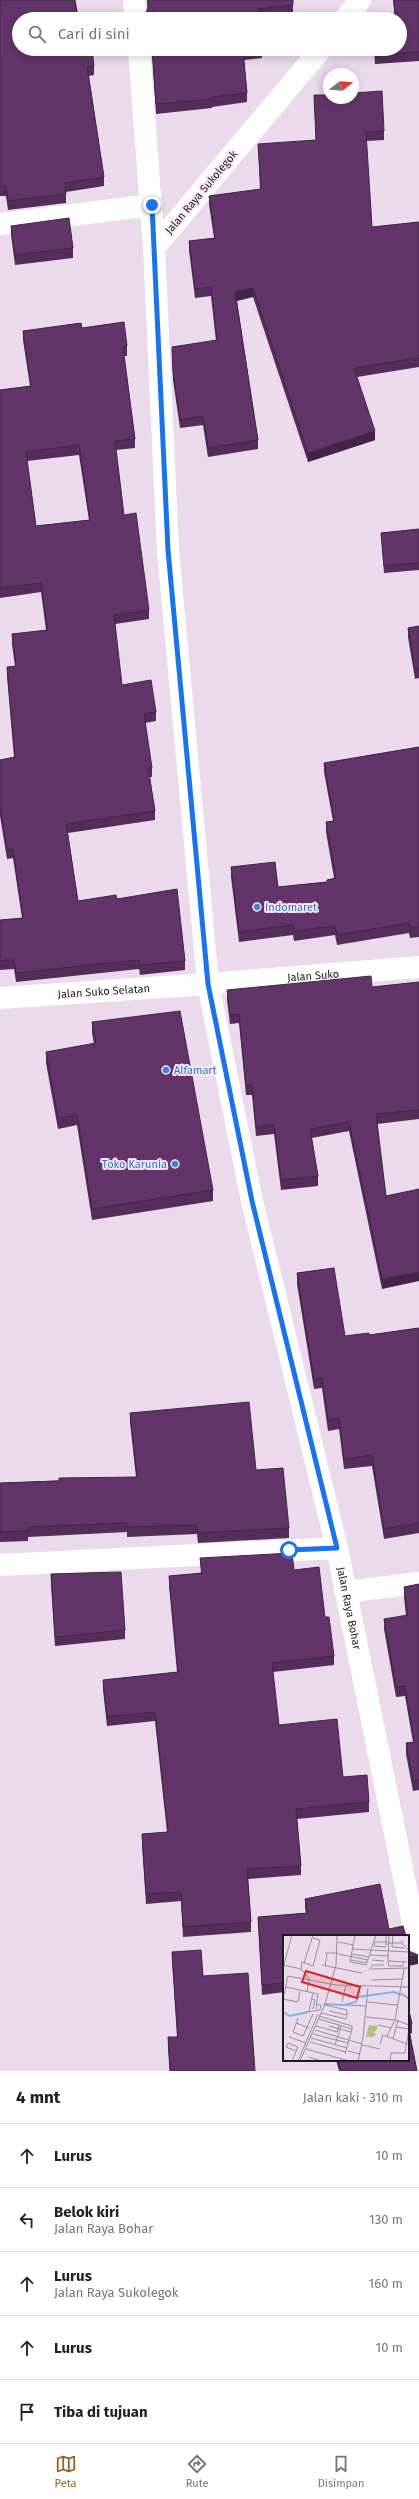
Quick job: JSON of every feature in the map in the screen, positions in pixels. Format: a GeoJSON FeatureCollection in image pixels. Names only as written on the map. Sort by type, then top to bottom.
{"type":"FeatureCollection","features":[{"type":"Feature","properties":{"kind":"street"},"geometry":{"type":"LineString","coordinates":[[134,0],[135,12]]}},
{"type":"Feature","properties":{"kind":"street"},"geometry":{"type":"LineString","coordinates":[[351,12],[360,0]]}},
{"type":"Feature","properties":{"kind":"street"},"geometry":{"type":"LineString","coordinates":[[140,56],[152,205],[168,550],[208,984]]}},
{"type":"Feature","properties":{"kind":"street","name":"Jalan Raya Sukolegok"},"geometry":{"type":"LineString","coordinates":[[154,248],[315,56]]}},
{"type":"Feature","properties":{"kind":"street"},"geometry":{"type":"LineString","coordinates":[[0,224],[152,205]]}},
{"type":"Feature","properties":{"kind":"street","name":"Jalan Suko"},"geometry":{"type":"LineString","coordinates":[[208,984],[419,967]]}},
{"type":"Feature","properties":{"kind":"street","name":"Jalan Suko Selatan"},"geometry":{"type":"LineString","coordinates":[[0,998],[208,984]]}},
{"type":"Feature","properties":{"kind":"street","name":"Jalan Raya Bohar"},"geometry":{"type":"LineString","coordinates":[[208,984],[252,1201],[337,1548],[419,1952]]}},
{"type":"Feature","properties":{"kind":"street"},"geometry":{"type":"LineString","coordinates":[[0,1565],[337,1548]]}},
{"type":"Feature","properties":{"kind":"street"},"geometry":{"type":"LineString","coordinates":[[345,1592],[419,1583]]}},
{"type":"Feature","properties":{"kind":"building"},"geometry":{"type":"Polygon","coordinates":[[[0,0],[75,0],[77,12],[12,12],[12,56],[93,56],[94,66],[87,67],[104,177],[65,183],[66,194],[8,201],[6,186],[0,187],[0,0]]]}},
{"type":"Feature","properties":{"kind":"building"},"geometry":{"type":"Polygon","coordinates":[[[148,0],[293,0],[293,5],[258,9],[258,12],[146,12],[148,0]]]}},
{"type":"Feature","properties":{"kind":"building"},"geometry":{"type":"Polygon","coordinates":[[[394,0],[419,0],[419,52],[407,53],[407,12],[395,12],[394,0]]]}},
{"type":"Feature","properties":{"kind":"building"},"geometry":{"type":"Polygon","coordinates":[[[153,56],[244,56],[247,93],[212,97],[212,99],[156,104],[153,56]]]}},
{"type":"Feature","properties":{"kind":"building"},"geometry":{"type":"Polygon","coordinates":[[[382,91],[384,131],[366,132],[372,227],[419,222],[419,358],[354,368],[375,431],[308,453],[253,288],[235,292],[258,440],[208,448],[203,416],[180,420],[173,371],[172,347],[217,340],[211,287],[195,289],[189,241],[215,238],[209,196],[261,189],[258,144],[316,140],[314,95],[323,95],[323,104],[359,104],[359,93],[382,91]]]}},
{"type":"Feature","properties":{"kind":"building"},"geometry":{"type":"Polygon","coordinates":[[[69,218],[73,248],[15,255],[11,226],[69,218]]]}},
{"type":"Feature","properties":{"kind":"building"},"geometry":{"type":"Polygon","coordinates":[[[124,322],[127,346],[123,347],[135,439],[115,441],[124,515],[136,513],[149,610],[114,615],[122,685],[151,680],[156,712],[144,714],[152,768],[148,768],[155,811],[66,824],[78,901],[116,895],[117,899],[177,889],[185,961],[140,965],[139,960],[16,973],[14,959],[0,961],[0,920],[23,918],[13,849],[7,850],[0,806],[0,760],[15,757],[7,667],[16,666],[12,634],[48,630],[41,583],[0,588],[0,390],[31,386],[23,331],[81,323],[82,328],[124,322]],[[79,445],[26,452],[36,526],[90,520],[79,445]]]}},
{"type":"Feature","properties":{"kind":"building"},"geometry":{"type":"Polygon","coordinates":[[[419,529],[419,563],[384,566],[381,533],[419,529]]]}},
{"type":"Feature","properties":{"kind":"building"},"geometry":{"type":"Polygon","coordinates":[[[419,626],[419,669],[415,670],[408,628],[419,626]]]}},
{"type":"Feature","properties":{"kind":"building"},"geometry":{"type":"Polygon","coordinates":[[[419,747],[419,927],[410,928],[409,923],[337,935],[335,926],[294,931],[293,925],[239,932],[231,867],[275,862],[278,887],[327,882],[327,880],[336,878],[326,822],[334,821],[324,763],[419,747]]]}},
{"type":"Feature","properties":{"kind":"building"},"geometry":{"type":"Polygon","coordinates":[[[371,976],[372,987],[419,982],[419,1110],[376,1114],[386,1196],[419,1189],[419,1272],[382,1279],[349,1122],[310,1129],[318,1176],[281,1180],[274,1125],[256,1127],[252,1085],[246,1086],[239,1014],[230,1015],[227,990],[371,976]]]}},
{"type":"Feature","properties":{"kind":"building"},"geometry":{"type":"Polygon","coordinates":[[[180,1011],[213,1190],[92,1209],[77,1115],[58,1118],[46,1052],[96,1043],[92,1022],[180,1011]]]}},
{"type":"Feature","properties":{"kind":"building"},"geometry":{"type":"Polygon","coordinates":[[[334,1268],[345,1336],[369,1333],[369,1335],[419,1328],[419,1523],[384,1529],[372,1455],[344,1459],[339,1418],[328,1420],[322,1378],[314,1379],[297,1273],[334,1268]]]}},
{"type":"Feature","properties":{"kind":"building"},"geometry":{"type":"Polygon","coordinates":[[[249,1402],[256,1470],[283,1468],[289,1528],[198,1533],[197,1525],[127,1527],[127,1523],[28,1527],[28,1531],[0,1532],[0,1483],[59,1481],[59,1478],[137,1477],[130,1413],[249,1402]]]}},
{"type":"Feature","properties":{"kind":"building"},"geometry":{"type":"Polygon","coordinates":[[[292,1553],[294,1570],[319,1567],[325,1617],[329,1617],[334,1656],[272,1663],[279,1725],[337,1719],[343,1777],[367,1775],[369,1802],[296,1809],[301,1866],[247,1869],[251,1922],[183,1927],[181,1892],[146,1894],[142,1834],[168,1832],[155,1712],[107,1717],[103,1680],[178,1672],[169,1576],[202,1573],[200,1558],[292,1553]]]}},
{"type":"Feature","properties":{"kind":"building"},"geometry":{"type":"Polygon","coordinates":[[[121,1572],[125,1630],[55,1637],[51,1574],[121,1572]]]}},
{"type":"Feature","properties":{"kind":"building"},"geometry":{"type":"Polygon","coordinates":[[[419,1584],[419,1780],[413,1781],[406,1743],[414,1742],[405,1686],[396,1687],[384,1619],[408,1615],[404,1587],[419,1584]]]}},
{"type":"Feature","properties":{"kind":"building"},"geometry":{"type":"Polygon","coordinates":[[[380,1884],[389,1929],[403,1926],[406,1935],[283,1935],[283,1983],[262,1985],[258,1917],[308,1913],[305,1899],[380,1884]]]}},
{"type":"Feature","properties":{"kind":"building"},"geometry":{"type":"Polygon","coordinates":[[[201,1950],[203,1976],[248,1973],[255,2071],[170,2071],[168,2037],[178,2037],[172,1952],[201,1950]]]}},
{"type":"Feature","properties":{"kind":"building"},"geometry":{"type":"Polygon","coordinates":[[[409,1951],[418,1955],[409,1957],[409,1951]]]}},
{"type":"Feature","properties":{"kind":"building"},"geometry":{"type":"Polygon","coordinates":[[[409,2010],[412,2024],[409,2025],[409,2010]]]}},
{"type":"Feature","properties":{"kind":"building"},"geometry":{"type":"Polygon","coordinates":[[[409,2030],[417,2071],[341,2071],[338,2061],[409,2061],[409,2030]]]}},
{"type":"Feature","properties":{"kind":"place","name":"Indomaret"},"geometry":{"type":"Point","coordinates":[257,907]}},
{"type":"Feature","properties":{"kind":"place","name":"Alfamart"},"geometry":{"type":"Point","coordinates":[166,1070]}},
{"type":"Feature","properties":{"kind":"place","name":"Toko Karunia"},"geometry":{"type":"Point","coordinates":[175,1164]}},
{"type":"Feature","properties":{"kind":"route"},"geometry":{"type":"LineString","coordinates":[[152,205],[160,410],[168,550],[208,984],[252,1201],[337,1548],[289,1550]]}}]}
